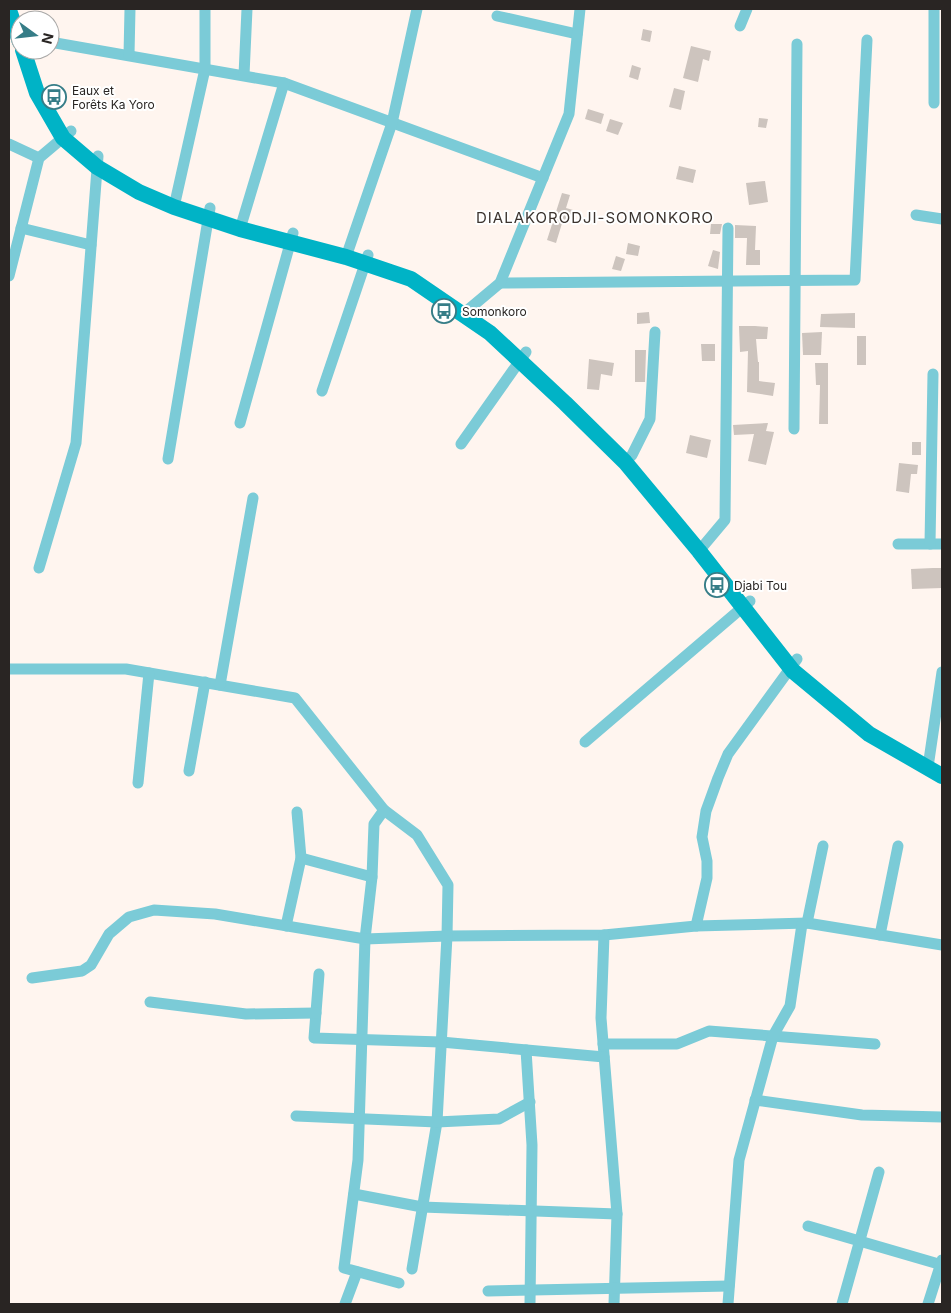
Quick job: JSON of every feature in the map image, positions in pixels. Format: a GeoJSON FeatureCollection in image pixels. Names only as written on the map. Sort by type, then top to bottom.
{"type":"FeatureCollection","features":[{"type":"Feature","properties":{"kind":"main road"},"geometry":{"type":"LineString","coordinates":[[27,60],[37,93],[67,135],[140,192],[242,224],[366,259],[411,279],[467,311],[490,333],[523,357],[629,458],[794,663],[869,734],[933,762],[942,776]]}},
{"type":"Feature","properties":{"kind":"main road"},"geometry":{"type":"LineString","coordinates":[[37,60],[67,135]]}},
{"type":"Feature","properties":{"kind":"street"},"geometry":{"type":"LineString","coordinates":[[129,56],[130,9]]}},
{"type":"Feature","properties":{"kind":"street"},"geometry":{"type":"LineString","coordinates":[[175,202],[204,69],[205,9]]}},
{"type":"Feature","properties":{"kind":"street"},"geometry":{"type":"LineString","coordinates":[[244,75],[247,9]]}},
{"type":"Feature","properties":{"kind":"street"},"geometry":{"type":"LineString","coordinates":[[348,253],[392,122],[417,9]]}},
{"type":"Feature","properties":{"kind":"street"},"geometry":{"type":"LineString","coordinates":[[467,311],[500,283],[569,114],[580,9]]}},
{"type":"Feature","properties":{"kind":"street"},"geometry":{"type":"LineString","coordinates":[[740,26],[747,9]]}},
{"type":"Feature","properties":{"kind":"street"},"geometry":{"type":"LineString","coordinates":[[934,9],[934,103]]}},
{"type":"Feature","properties":{"kind":"street"},"geometry":{"type":"LineString","coordinates":[[497,16],[577,34]]}},
{"type":"Feature","properties":{"kind":"street"},"geometry":{"type":"LineString","coordinates":[[500,283],[855,280],[867,40]]}},
{"type":"Feature","properties":{"kind":"street"},"geometry":{"type":"LineString","coordinates":[[60,44],[284,83],[543,178]]}},
{"type":"Feature","properties":{"kind":"street"},"geometry":{"type":"LineString","coordinates":[[794,429],[797,44]]}},
{"type":"Feature","properties":{"kind":"street"},"geometry":{"type":"LineString","coordinates":[[242,224],[284,83]]}},
{"type":"Feature","properties":{"kind":"street"},"geometry":{"type":"LineString","coordinates":[[9,276],[39,158],[67,135]]}},
{"type":"Feature","properties":{"kind":"street"},"geometry":{"type":"LineString","coordinates":[[9,144],[39,158]]}},
{"type":"Feature","properties":{"kind":"street"},"geometry":{"type":"LineString","coordinates":[[39,568],[76,443],[98,161]]}},
{"type":"Feature","properties":{"kind":"street"},"geometry":{"type":"LineString","coordinates":[[168,459],[209,213]]}},
{"type":"Feature","properties":{"kind":"street"},"geometry":{"type":"LineString","coordinates":[[916,214],[942,219]]}},
{"type":"Feature","properties":{"kind":"street"},"geometry":{"type":"LineString","coordinates":[[21,228],[91,245]]}},
{"type":"Feature","properties":{"kind":"street"},"geometry":{"type":"LineString","coordinates":[[702,547],[725,520],[728,228]]}},
{"type":"Feature","properties":{"kind":"street"},"geometry":{"type":"LineString","coordinates":[[240,423],[292,238]]}},
{"type":"Feature","properties":{"kind":"street"},"geometry":{"type":"LineString","coordinates":[[322,391],[366,259]]}},
{"type":"Feature","properties":{"kind":"street"},"geometry":{"type":"LineString","coordinates":[[629,458],[650,419],[655,332]]}},
{"type":"Feature","properties":{"kind":"street"},"geometry":{"type":"LineString","coordinates":[[461,444],[523,357]]}},
{"type":"Feature","properties":{"kind":"street"},"geometry":{"type":"LineString","coordinates":[[930,544],[933,374]]}},
{"type":"Feature","properties":{"kind":"street"},"geometry":{"type":"LineString","coordinates":[[220,685],[253,498]]}},
{"type":"Feature","properties":{"kind":"street"},"geometry":{"type":"LineString","coordinates":[[898,544],[942,544]]}},
{"type":"Feature","properties":{"kind":"street"},"geometry":{"type":"LineString","coordinates":[[585,742],[746,604]]}},
{"type":"Feature","properties":{"kind":"street"},"geometry":{"type":"LineString","coordinates":[[696,926],[707,878],[707,861],[702,837],[706,811],[728,754],[794,663]]}},
{"type":"Feature","properties":{"kind":"street"},"geometry":{"type":"LineString","coordinates":[[9,669],[126,669],[295,698],[384,810],[417,835],[448,885],[448,936],[436,1122],[412,1269]]}},
{"type":"Feature","properties":{"kind":"street"},"geometry":{"type":"LineString","coordinates":[[933,762],[939,719],[942,672]]}},
{"type":"Feature","properties":{"kind":"street"},"geometry":{"type":"LineString","coordinates":[[138,783],[149,673]]}},
{"type":"Feature","properties":{"kind":"street"},"geometry":{"type":"LineString","coordinates":[[189,771],[205,682]]}},
{"type":"Feature","properties":{"kind":"street"},"geometry":{"type":"LineString","coordinates":[[384,810],[374,824],[372,877],[365,939],[358,1160],[344,1268],[399,1283]]}},
{"type":"Feature","properties":{"kind":"street"},"geometry":{"type":"LineString","coordinates":[[286,926],[301,858],[297,812]]}},
{"type":"Feature","properties":{"kind":"street"},"geometry":{"type":"LineString","coordinates":[[728,1304],[739,1160],[773,1036],[790,1006],[805,924],[823,846]]}},
{"type":"Feature","properties":{"kind":"street"},"geometry":{"type":"LineString","coordinates":[[880,935],[898,846]]}},
{"type":"Feature","properties":{"kind":"street"},"geometry":{"type":"LineString","coordinates":[[301,858],[372,877]]}},
{"type":"Feature","properties":{"kind":"street"},"geometry":{"type":"LineString","coordinates":[[32,978],[82,971],[91,965],[109,934],[129,917],[154,910],[215,914],[365,939],[448,936],[604,935],[696,926],[805,924],[942,945]]}},
{"type":"Feature","properties":{"kind":"street"},"geometry":{"type":"LineString","coordinates":[[604,935],[601,1018],[617,1214],[614,1304]]}},
{"type":"Feature","properties":{"kind":"street"},"geometry":{"type":"LineString","coordinates":[[319,974],[314,1038],[441,1042],[604,1057]]}},
{"type":"Feature","properties":{"kind":"street"},"geometry":{"type":"LineString","coordinates":[[150,1002],[246,1014],[316,1013]]}},
{"type":"Feature","properties":{"kind":"street"},"geometry":{"type":"LineString","coordinates":[[603,1044],[677,1044],[709,1031],[875,1044]]}},
{"type":"Feature","properties":{"kind":"street"},"geometry":{"type":"LineString","coordinates":[[526,1050],[532,1145],[530,1304]]}},
{"type":"Feature","properties":{"kind":"street"},"geometry":{"type":"LineString","coordinates":[[755,1100],[862,1115],[942,1117]]}},
{"type":"Feature","properties":{"kind":"street"},"geometry":{"type":"LineString","coordinates":[[296,1116],[436,1122],[499,1119],[530,1102]]}},
{"type":"Feature","properties":{"kind":"street"},"geometry":{"type":"LineString","coordinates":[[842,1304],[879,1172]]}},
{"type":"Feature","properties":{"kind":"street"},"geometry":{"type":"LineString","coordinates":[[354,1194],[422,1207],[617,1214]]}},
{"type":"Feature","properties":{"kind":"street"},"geometry":{"type":"LineString","coordinates":[[808,1226],[942,1263],[928,1304]]}},
{"type":"Feature","properties":{"kind":"street"},"geometry":{"type":"LineString","coordinates":[[344,1304],[357,1272]]}},
{"type":"Feature","properties":{"kind":"street"},"geometry":{"type":"LineString","coordinates":[[488,1291],[730,1286]]}},
{"type":"Feature","properties":{"kind":"building"},"geometry":{"type":"Polygon","coordinates":[[[643,29],[652,31],[650,42],[641,40],[643,29]]]}},
{"type":"Feature","properties":{"kind":"building"},"geometry":{"type":"Polygon","coordinates":[[[691,46],[711,51],[709,61],[703,59],[698,82],[683,78],[691,46]]]}},
{"type":"Feature","properties":{"kind":"building"},"geometry":{"type":"Polygon","coordinates":[[[632,65],[641,68],[638,80],[629,77],[632,65]]]}},
{"type":"Feature","properties":{"kind":"building"},"geometry":{"type":"Polygon","coordinates":[[[674,88],[685,91],[681,110],[669,107],[674,88]]]}},
{"type":"Feature","properties":{"kind":"building"},"geometry":{"type":"Polygon","coordinates":[[[588,109],[604,114],[601,124],[585,119],[588,109]]]}},
{"type":"Feature","properties":{"kind":"building"},"geometry":{"type":"Polygon","coordinates":[[[759,118],[768,119],[766,128],[758,127],[759,118]]]}},
{"type":"Feature","properties":{"kind":"building"},"geometry":{"type":"Polygon","coordinates":[[[610,119],[623,123],[618,135],[606,131],[610,119]]]}},
{"type":"Feature","properties":{"kind":"building"},"geometry":{"type":"Polygon","coordinates":[[[679,166],[696,170],[693,183],[676,179],[679,166]]]}},
{"type":"Feature","properties":{"kind":"building"},"geometry":{"type":"Polygon","coordinates":[[[765,181],[768,202],[749,205],[746,183],[765,181]]]}},
{"type":"Feature","properties":{"kind":"building"},"geometry":{"type":"Polygon","coordinates":[[[562,193],[570,195],[566,208],[573,210],[569,222],[563,220],[556,243],[547,240],[562,193]]]}},
{"type":"Feature","properties":{"kind":"building"},"geometry":{"type":"Polygon","coordinates":[[[711,224],[722,224],[720,234],[710,234],[711,224]]]}},
{"type":"Feature","properties":{"kind":"building"},"geometry":{"type":"Polygon","coordinates":[[[735,225],[756,226],[755,250],[760,250],[760,265],[746,265],[747,238],[735,238],[735,225]]]}},
{"type":"Feature","properties":{"kind":"building"},"geometry":{"type":"Polygon","coordinates":[[[628,243],[640,246],[638,256],[626,254],[628,243]]]}},
{"type":"Feature","properties":{"kind":"building"},"geometry":{"type":"Polygon","coordinates":[[[713,250],[720,252],[718,269],[708,266],[713,250]]]}},
{"type":"Feature","properties":{"kind":"building"},"geometry":{"type":"Polygon","coordinates":[[[616,256],[625,259],[621,271],[612,269],[616,256]]]}},
{"type":"Feature","properties":{"kind":"building"},"geometry":{"type":"Polygon","coordinates":[[[649,312],[650,323],[637,324],[637,313],[649,312]]]}},
{"type":"Feature","properties":{"kind":"building"},"geometry":{"type":"Polygon","coordinates":[[[855,313],[855,328],[820,327],[821,314],[855,313]]]}},
{"type":"Feature","properties":{"kind":"building"},"geometry":{"type":"Polygon","coordinates":[[[739,326],[768,327],[767,339],[756,339],[759,381],[775,383],[773,396],[747,392],[748,351],[740,352],[739,326]]]}},
{"type":"Feature","properties":{"kind":"building"},"geometry":{"type":"Polygon","coordinates":[[[822,332],[821,355],[803,355],[802,333],[822,332]]]}},
{"type":"Feature","properties":{"kind":"building"},"geometry":{"type":"Polygon","coordinates":[[[857,336],[866,336],[866,365],[857,365],[857,336]]]}},
{"type":"Feature","properties":{"kind":"building"},"geometry":{"type":"Polygon","coordinates":[[[701,344],[715,344],[715,361],[702,361],[701,344]]]}},
{"type":"Feature","properties":{"kind":"building"},"geometry":{"type":"Polygon","coordinates":[[[635,350],[646,350],[645,382],[635,382],[635,350]]]}},
{"type":"Feature","properties":{"kind":"building"},"geometry":{"type":"Polygon","coordinates":[[[589,359],[614,363],[612,376],[601,374],[599,390],[587,389],[589,359]]]}},
{"type":"Feature","properties":{"kind":"building"},"geometry":{"type":"Polygon","coordinates":[[[815,363],[828,363],[828,424],[819,424],[820,385],[816,385],[815,363]]]}},
{"type":"Feature","properties":{"kind":"building"},"geometry":{"type":"Polygon","coordinates":[[[768,423],[766,431],[774,432],[766,465],[748,461],[754,434],[734,435],[733,425],[768,423]]]}},
{"type":"Feature","properties":{"kind":"building"},"geometry":{"type":"Polygon","coordinates":[[[690,435],[711,440],[707,458],[686,453],[690,435]]]}},
{"type":"Feature","properties":{"kind":"building"},"geometry":{"type":"Polygon","coordinates":[[[912,442],[921,442],[921,455],[912,455],[912,442]]]}},
{"type":"Feature","properties":{"kind":"building"},"geometry":{"type":"Polygon","coordinates":[[[899,463],[918,465],[917,474],[911,474],[909,493],[896,491],[899,463]]]}},
{"type":"Feature","properties":{"kind":"building"},"geometry":{"type":"Polygon","coordinates":[[[942,568],[942,588],[912,589],[911,569],[942,568]]]}},
{"type":"Feature","properties":{"kind":"place","name":"Eaux et Forêts Ka Yoro"},"geometry":{"type":"Point","coordinates":[54,97]}},
{"type":"Feature","properties":{"kind":"place","name":"Somonkoro"},"geometry":{"type":"Point","coordinates":[444,311]}},
{"type":"Feature","properties":{"kind":"place","name":"Djabi Tou"},"geometry":{"type":"Point","coordinates":[717,585]}},
{"type":"Feature","properties":{"kind":"district","name":"DIALAKORODJI-SOMONKORO"},"geometry":{"type":"Point","coordinates":[595,217]}}]}
